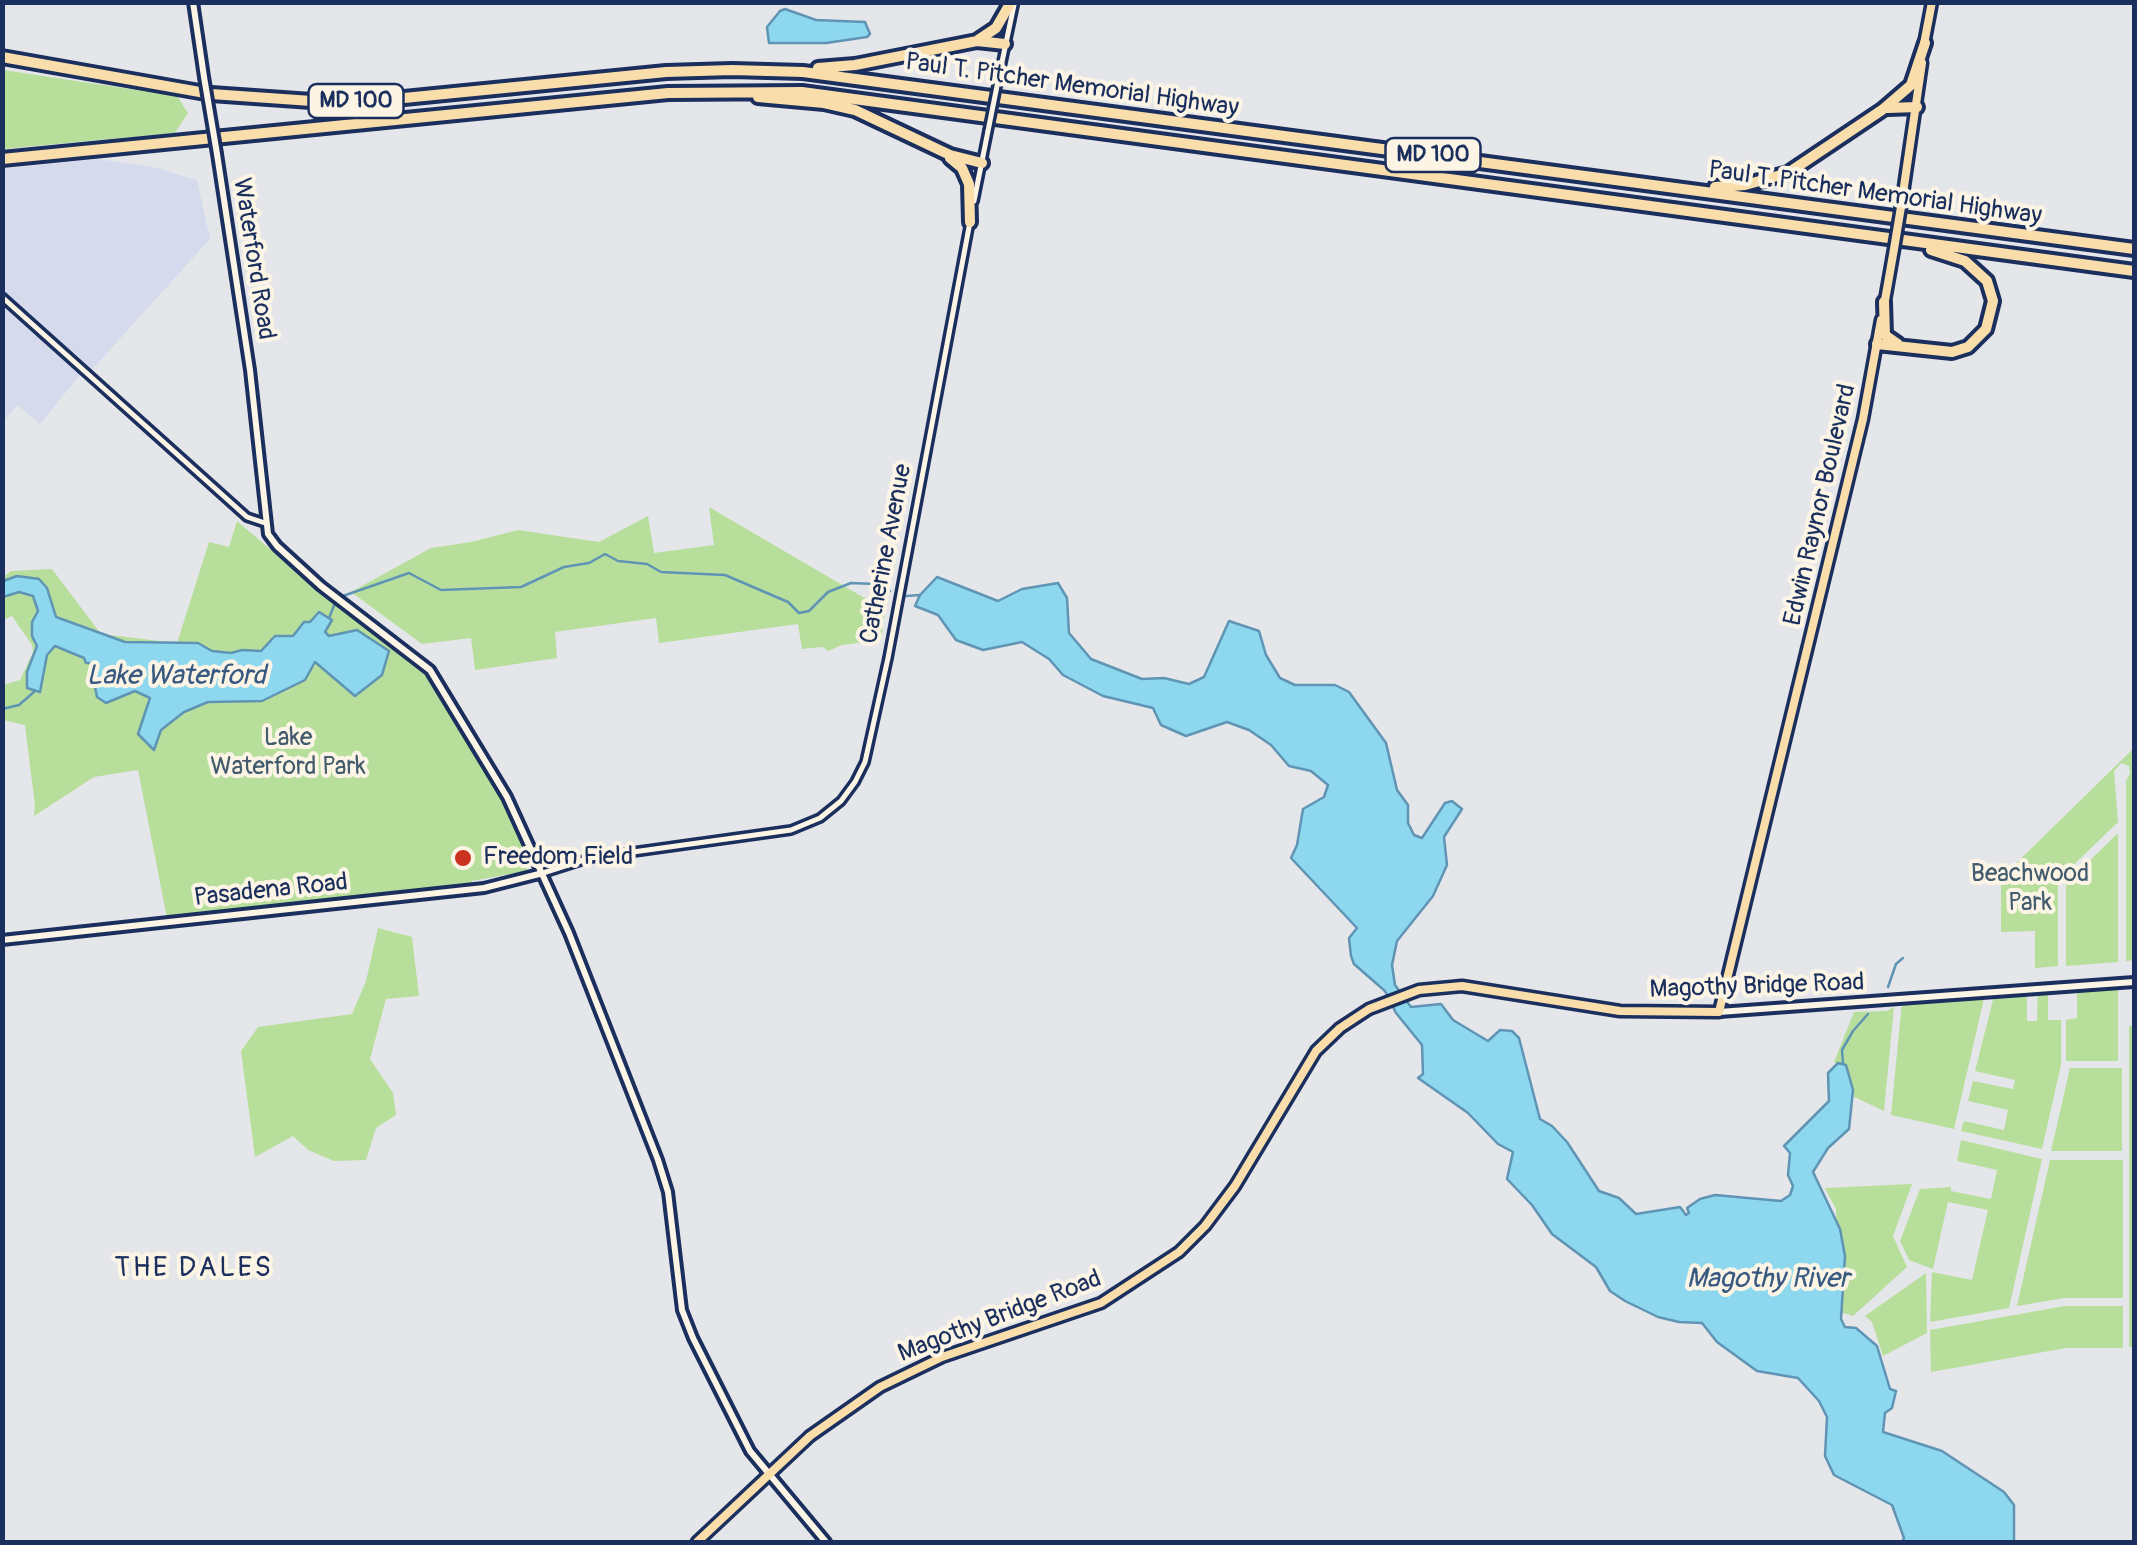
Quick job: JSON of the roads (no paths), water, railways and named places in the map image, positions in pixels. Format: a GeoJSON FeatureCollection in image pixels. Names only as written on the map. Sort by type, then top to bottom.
{"type":"FeatureCollection","features":[{"type":"Feature","properties":{"kind":"highway"},"geometry":{"type":"LineString","coordinates":[[977,40],[996,28],[1012,2]]}},
{"type":"Feature","properties":{"kind":"highway"},"geometry":{"type":"LineString","coordinates":[[732,70],[836,67],[977,40],[1006,44]]}},
{"type":"Feature","properties":{"kind":"highway"},"geometry":{"type":"LineString","coordinates":[[1530,168],[1694,185],[1745,185],[1788,173],[1882,110],[1910,86],[1924,43]]}},
{"type":"Feature","properties":{"kind":"highway","name":"Paul T. Pitcher Memorial Highway"},"geometry":{"type":"LineString","coordinates":[[2,56],[211,94],[326,102],[666,72],[804,72],[2134,249]]}},
{"type":"Feature","properties":{"kind":"highway"},"geometry":{"type":"LineString","coordinates":[[712,90],[838,106],[872,116],[962,160],[982,163]]}},
{"type":"Feature","properties":{"kind":"highway","name":"Paul T. Pitcher Memorial Highway"},"geometry":{"type":"LineString","coordinates":[[2,159],[712,90],[802,92],[2134,271]]}},
{"type":"Feature","properties":{"kind":"highway"},"geometry":{"type":"LineString","coordinates":[[1882,110],[1917,107]]}},
{"type":"Feature","properties":{"kind":"highway"},"geometry":{"type":"LineString","coordinates":[[933,146],[966,175],[971,194],[970,222]]}},
{"type":"Feature","properties":{"kind":"highway"},"geometry":{"type":"LineString","coordinates":[[1862,235],[1955,256],[1982,273],[1992,292],[1990,321],[1982,336],[1968,347],[1942,353],[1894,343],[1886,335],[1884,302]]}},
{"type":"Feature","properties":{"kind":"highway"},"geometry":{"type":"LineString","coordinates":[[1877,344],[1909,347]]}},
{"type":"Feature","properties":{"kind":"main road","name":"Waterford Road"},"geometry":{"type":"LineString","coordinates":[[193,2],[250,370],[265,523]]}},
{"type":"Feature","properties":{"kind":"main road","name":"Edwin Raynor Boulevard"},"geometry":{"type":"LineString","coordinates":[[1719,1012],[1833,549],[1877,344],[1932,2]]}},
{"type":"Feature","properties":{"kind":"main road"},"geometry":{"type":"LineString","coordinates":[[265,523],[273,542],[321,586],[433,673],[502,789],[542,872],[658,1160],[668,1192],[682,1310],[692,1338],[750,1450],[826,1542]]}},
{"type":"Feature","properties":{"kind":"main road","name":"Pasadena Road"},"geometry":{"type":"LineString","coordinates":[[2,940],[484,888],[542,872]]}},
{"type":"Feature","properties":{"kind":"main road","name":"Magothy Bridge Road"},"geometry":{"type":"LineString","coordinates":[[697,1542],[810,1436],[858,1400],[902,1374],[942,1357],[1101,1303],[1179,1252],[1235,1186],[1316,1052],[1340,1028],[1405,994],[1462,986],[1620,1011],[1719,1012],[2134,982]]}},
{"type":"Feature","properties":{"kind":"street","name":"Catherine Avenue"},"geometry":{"type":"LineString","coordinates":[[542,872],[602,856],[798,828],[820,818],[841,801],[855,782],[865,762],[888,658],[1012,2]]}},
{"type":"Feature","properties":{"kind":"street"},"geometry":{"type":"LineString","coordinates":[[2,296],[246,517],[265,523]]}},
{"type":"Feature","properties":{"kind":"water"},"geometry":{"type":"Polygon","coordinates":[[[785,9],[816,20],[865,22],[870,34],[826,43],[769,43],[767,27],[785,9]]]}},
{"type":"Feature","properties":{"kind":"water","name":"Lake Waterford"},"geometry":{"type":"Polygon","coordinates":[[[17,576],[39,579],[47,588],[56,617],[125,642],[198,643],[212,651],[231,653],[261,651],[275,636],[293,636],[319,612],[332,620],[325,632],[329,636],[357,630],[389,651],[382,675],[355,696],[315,662],[305,680],[262,701],[208,702],[184,712],[161,730],[154,750],[138,734],[150,698],[135,691],[106,703],[97,697],[92,672],[97,665],[86,663],[84,658],[55,646],[47,655],[40,692],[27,688],[27,672],[37,646],[32,622],[38,611],[33,596],[19,592],[3,597],[3,581],[17,576]]]}},
{"type":"Feature","properties":{"kind":"water","name":"Magothy River"},"geometry":{"type":"Polygon","coordinates":[[[937,577],[998,601],[1022,589],[1058,583],[1067,598],[1069,633],[1091,659],[1142,679],[1164,678],[1189,684],[1204,677],[1229,621],[1259,631],[1266,655],[1280,678],[1295,685],[1335,685],[1349,692],[1386,743],[1397,790],[1408,805],[1408,823],[1414,835],[1422,838],[1445,803],[1452,801],[1462,809],[1444,837],[1447,865],[1433,896],[1397,941],[1392,965],[1395,985],[1411,1007],[1441,1004],[1453,1020],[1488,1041],[1500,1030],[1512,1031],[1519,1038],[1540,1119],[1567,1142],[1599,1191],[1619,1198],[1636,1214],[1680,1207],[1686,1215],[1687,1208],[1700,1199],[1715,1195],[1781,1201],[1790,1195],[1790,1153],[1784,1146],[1829,1101],[1828,1073],[1838,1063],[1846,1065],[1853,1090],[1849,1129],[1828,1148],[1813,1172],[1840,1229],[1845,1256],[1841,1319],[1845,1327],[1856,1328],[1877,1346],[1890,1389],[1896,1391],[1892,1408],[1885,1413],[1883,1432],[1942,1451],[2004,1492],[2014,1505],[2014,1542],[1902,1542],[1892,1505],[1834,1475],[1825,1456],[1827,1417],[1819,1401],[1798,1378],[1757,1371],[1717,1342],[1702,1323],[1658,1317],[1625,1301],[1610,1291],[1596,1267],[1552,1234],[1507,1179],[1513,1152],[1498,1144],[1468,1113],[1418,1078],[1423,1074],[1422,1045],[1396,1013],[1385,991],[1354,964],[1349,938],[1357,928],[1291,858],[1303,809],[1324,797],[1328,785],[1311,771],[1289,766],[1271,745],[1249,730],[1227,722],[1186,736],[1161,725],[1153,708],[1103,696],[1063,675],[1049,659],[1022,642],[983,650],[956,640],[938,615],[915,606],[937,577]]]}},
{"type":"Feature","properties":{"kind":"waterway","name":"Magothy River"},"geometry":{"type":"LineString","coordinates":[[340,597],[409,573],[441,590],[521,587],[605,554],[618,561],[647,564],[661,572],[725,575],[788,602],[799,613],[809,611],[828,592],[851,583],[875,584],[890,591]]}},
{"type":"Feature","properties":{"kind":"waterway","name":"Magothy River"},"geometry":{"type":"LineString","coordinates":[[906,596],[920,595]]}},
{"type":"Feature","properties":{"kind":"waterway","name":"Magothy River"},"geometry":{"type":"LineString","coordinates":[[329,618],[335,603]]}},
{"type":"Feature","properties":{"kind":"waterway"},"geometry":{"type":"LineString","coordinates":[[2,709],[19,705],[35,691]]}},
{"type":"Feature","properties":{"kind":"waterway"},"geometry":{"type":"LineString","coordinates":[[1888,987],[1896,964],[1903,958]]}},
{"type":"Feature","properties":{"kind":"waterway"},"geometry":{"type":"LineString","coordinates":[[1843,1063],[1842,1050],[1868,1014]]}},
{"type":"Feature","properties":{"kind":"place","name":"Freedom Field"},"geometry":{"type":"Point","coordinates":[463,858]}},
{"type":"Feature","properties":{"kind":"district","name":"THE DALES"},"geometry":{"type":"Point","coordinates":[194,1269]}},
{"type":"Feature","properties":{"kind":"park label","name":"Lake Waterford Park"},"geometry":{"type":"Point","coordinates":[288,754]}},
{"type":"Feature","properties":{"kind":"park label","name":"Beachwood Park"},"geometry":{"type":"Point","coordinates":[2030,890]}}]}
